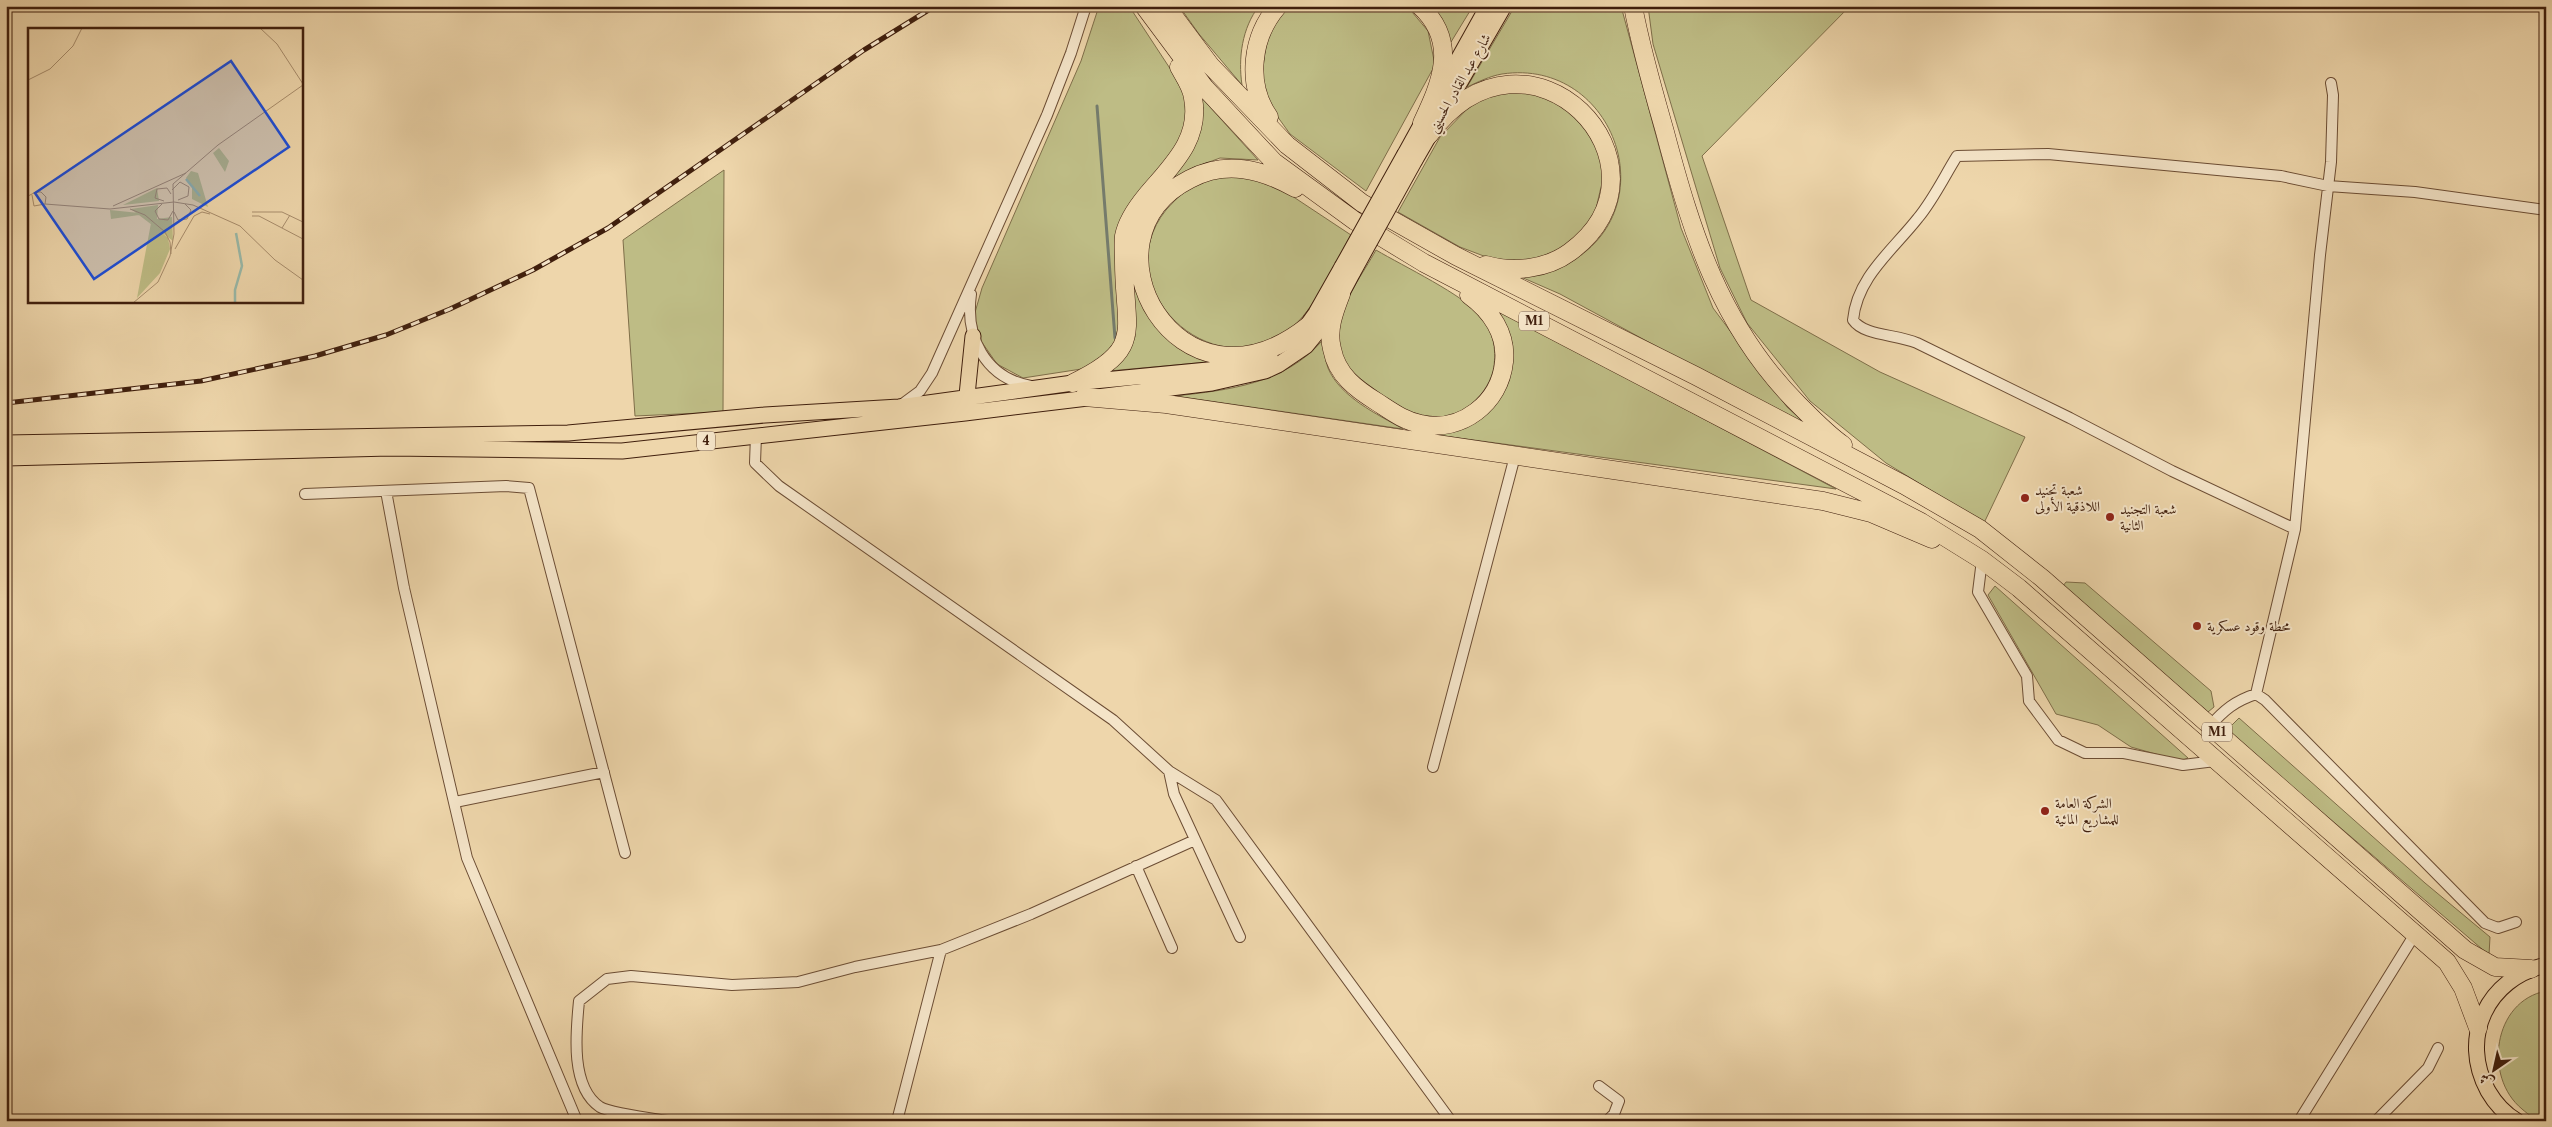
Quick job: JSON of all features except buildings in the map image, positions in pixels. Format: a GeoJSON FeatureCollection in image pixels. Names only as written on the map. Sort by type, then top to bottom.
{"type":"FeatureCollection","features":[{"type":"Feature","properties":{"kind":"highway","name":"M1"},"geometry":{"type":"LineString","coordinates":[[1144,6],[1165,37],[1205,88],[1274,162],[1354,221],[1424,264],[1921,522],[1982,560],[2019,588],[2447,962],[2463,988],[2478,1028]]}},
{"type":"Feature","properties":{"kind":"highway","name":"M1"},"geometry":{"type":"LineString","coordinates":[[1166,6],[1210,66],[1287,145],[1362,204],[1456,256],[1696,376],[1904,485],[1980,529],[2042,578],[2465,950],[2495,967],[2538,967]]}},
{"type":"Feature","properties":{"kind":"highway"},"geometry":{"type":"LineString","coordinates":[[1278,6],[1260,38],[1254,67],[1260,104],[1287,145]]}},
{"type":"Feature","properties":{"kind":"highway"},"geometry":{"type":"LineString","coordinates":[[1420,6],[1435,26],[1441,42],[1443,72],[1426,129]]}},
{"type":"Feature","properties":{"kind":"highway"},"geometry":{"type":"LineString","coordinates":[[1633,6],[1639,36],[1686,213],[1704,261],[1742,335],[1763,365],[1809,416],[1838,441],[1904,485]]}},
{"type":"Feature","properties":{"kind":"highway"},"geometry":{"type":"LineString","coordinates":[[1072,383],[1099,370],[1116,357],[1124,345],[1128,326],[1124,235],[1135,210],[1187,146],[1194,124],[1194,97],[1165,37]]}},
{"type":"Feature","properties":{"kind":"highway"},"geometry":{"type":"LineString","coordinates":[[1426,129],[1466,96],[1495,84],[1526,82],[1556,90],[1580,106],[1598,128],[1608,154],[1610,182],[1604,209],[1587,237],[1566,255],[1538,266],[1507,269],[1456,256]]}},
{"type":"Feature","properties":{"kind":"highway"},"geometry":{"type":"LineString","coordinates":[[1308,326],[1268,351],[1239,357],[1210,353],[1182,341],[1161,321],[1146,296],[1142,282],[1140,253],[1147,225],[1158,206],[1173,190],[1198,175],[1227,168],[1256,170],[1270,175],[1354,221]]}},
{"type":"Feature","properties":{"kind":"highway"},"geometry":{"type":"LineString","coordinates":[[1341,294],[1332,317],[1330,338],[1339,369],[1353,386],[1410,421],[1442,426],[1463,420],[1489,400],[1500,381],[1504,359],[1502,337],[1495,322],[1484,308],[1424,264]]}},
{"type":"Feature","properties":{"kind":"highway"},"geometry":{"type":"LineString","coordinates":[[1084,398],[1166,404],[1824,501],[1871,513],[1982,560]]}},
{"type":"Feature","properties":{"kind":"main road","name":"شارع عبد القادر الحسيني"},"geometry":{"type":"LineString","coordinates":[[1426,129],[1488,6]]}},
{"type":"Feature","properties":{"kind":"main road","name":"شارع عبد القادر الحسيني"},"geometry":{"type":"LineString","coordinates":[[1348,269],[1426,129],[1504,6]]}},
{"type":"Feature","properties":{"kind":"main road","name":"4"},"geometry":{"type":"LineString","coordinates":[[6,458],[390,448],[622,451],[965,413],[1212,383],[1265,371],[1278,365],[1306,346],[1328,319],[1341,294],[1348,269]]}},
{"type":"Feature","properties":{"kind":"main road","name":"4"},"geometry":{"type":"LineString","coordinates":[[6,443],[568,432],[765,415],[899,407],[966,396],[1072,383],[1208,370],[1245,363],[1285,347],[1308,326],[1348,269]]}},
{"type":"Feature","properties":{"kind":"main road"},"geometry":{"type":"LineString","coordinates":[[965,413],[973,336]]}},
{"type":"Feature","properties":{"kind":"main road"},"geometry":{"type":"LineString","coordinates":[[2518,1121],[2494,1100],[2481,1078],[2476,1053],[2478,1028],[2484,1012],[2498,992],[2516,976],[2538,967]]}},
{"type":"Feature","properties":{"kind":"street"},"geometry":{"type":"LineString","coordinates":[[899,407],[920,391],[932,373],[1047,114],[1072,53],[1086,6]]}},
{"type":"Feature","properties":{"kind":"street"},"geometry":{"type":"LineString","coordinates":[[2256,694],[2295,529],[2331,162],[2333,95],[2331,83]]}},
{"type":"Feature","properties":{"kind":"street"},"geometry":{"type":"LineString","coordinates":[[2295,529],[2180,476],[2070,418],[1916,343],[1900,336],[1867,332],[1858,328],[1852,320],[1859,291],[1871,273],[1919,217],[1957,156],[2048,154],[2281,176],[2328,186],[2415,192],[2546,210]]}},
{"type":"Feature","properties":{"kind":"street"},"geometry":{"type":"LineString","coordinates":[[973,281],[968,313],[973,336],[990,365],[1020,384],[1038,388]]}},
{"type":"Feature","properties":{"kind":"street"},"geometry":{"type":"LineString","coordinates":[[756,435],[755,463],[779,486],[1113,720],[1169,770],[1216,800],[1451,1121]]}},
{"type":"Feature","properties":{"kind":"street"},"geometry":{"type":"LineString","coordinates":[[1433,767],[1515,456]]}},
{"type":"Feature","properties":{"kind":"street"},"geometry":{"type":"LineString","coordinates":[[305,494],[506,486],[530,488],[625,853]]}},
{"type":"Feature","properties":{"kind":"street"},"geometry":{"type":"LineString","coordinates":[[386,491],[404,588],[467,858],[578,1121]]}},
{"type":"Feature","properties":{"kind":"street"},"geometry":{"type":"LineString","coordinates":[[1982,560],[1978,592],[2027,676],[2029,701],[2058,740],[2085,753],[2124,753],[2184,765],[2215,761]]}},
{"type":"Feature","properties":{"kind":"street"},"geometry":{"type":"LineString","coordinates":[[2210,726],[2224,710],[2236,701],[2256,694]]}},
{"type":"Feature","properties":{"kind":"street"},"geometry":{"type":"LineString","coordinates":[[2256,694],[2277,710],[2485,923],[2498,928],[2516,922]]}},
{"type":"Feature","properties":{"kind":"street"},"geometry":{"type":"LineString","coordinates":[[1169,770],[1174,794],[1240,937]]}},
{"type":"Feature","properties":{"kind":"street"},"geometry":{"type":"LineString","coordinates":[[455,802],[604,772]]}},
{"type":"Feature","properties":{"kind":"street"},"geometry":{"type":"LineString","coordinates":[[668,1121],[602,1108],[590,1098],[576,1062],[578,1001],[607,979],[631,976],[732,985],[798,982],[854,967],[941,950],[1031,914],[1195,840]]}},
{"type":"Feature","properties":{"kind":"street"},"geometry":{"type":"LineString","coordinates":[[1136,866],[1172,948]]}},
{"type":"Feature","properties":{"kind":"street"},"geometry":{"type":"LineString","coordinates":[[2300,1121],[2414,934]]}},
{"type":"Feature","properties":{"kind":"street"},"geometry":{"type":"LineString","coordinates":[[897,1121],[941,950]]}},
{"type":"Feature","properties":{"kind":"street"},"geometry":{"type":"LineString","coordinates":[[2376,1121],[2428,1068],[2438,1048]]}},
{"type":"Feature","properties":{"kind":"street"},"geometry":{"type":"LineString","coordinates":[[1599,1086],[1619,1101],[1614,1114],[1607,1121]]}},
{"type":"Feature","properties":{"kind":"shaded area"},"geometry":{"type":"Polygon","coordinates":[[[1099,6],[1129,6],[1171,70],[1188,102],[1189,125],[1179,145],[1133,200],[1116,233],[1119,325],[1112,351],[1088,368],[1023,378],[997,364],[981,341],[974,316],[982,288],[1081,61],[1099,6]]]}},
{"type":"Feature","properties":{"kind":"shaded area"},"geometry":{"type":"Polygon","coordinates":[[[1179,6],[1259,6],[1245,34],[1241,54],[1242,85],[1199,34],[1179,6]]]}},
{"type":"Feature","properties":{"kind":"shaded area"},"geometry":{"type":"Polygon","coordinates":[[[1284,6],[1407,6],[1428,31],[1435,65],[1366,191],[1290,134],[1267,102],[1261,82],[1267,38],[1284,6]]]}},
{"type":"Feature","properties":{"kind":"shaded area"},"geometry":{"type":"Polygon","coordinates":[[[1428,6],[1473,6],[1451,42],[1441,17],[1428,6]]]}},
{"type":"Feature","properties":{"kind":"shaded area"},"geometry":{"type":"Polygon","coordinates":[[[1515,6],[1621,6],[1681,228],[1713,308],[1787,407],[1816,433],[1560,294],[1521,277],[1561,267],[1595,243],[1614,213],[1621,179],[1615,145],[1600,114],[1575,90],[1542,75],[1502,74],[1467,87],[1515,6]]]}},
{"type":"Feature","properties":{"kind":"shaded area"},"geometry":{"type":"Polygon","coordinates":[[[1648,6],[1850,6],[1702,156],[1751,300],[1880,372],[2025,437],[1984,523],[1886,463],[1810,401],[1747,323],[1720,268],[1653,44],[1648,6]]]}},
{"type":"Feature","properties":{"kind":"shaded area"},"geometry":{"type":"Polygon","coordinates":[[[1500,92],[1542,92],[1589,126],[1605,170],[1594,217],[1578,237],[1556,251],[1541,257],[1522,261],[1489,258],[1460,247],[1398,212],[1440,137],[1471,105],[1500,92]]]}},
{"type":"Feature","properties":{"kind":"shaded area"},"geometry":{"type":"Polygon","coordinates":[[[1199,95],[1258,160],[1220,158],[1193,168],[1169,182],[1147,209],[1138,290],[1146,312],[1167,336],[1186,352],[1208,362],[1109,371],[1125,357],[1135,337],[1129,234],[1140,212],[1194,147],[1203,108],[1199,95]]]}},
{"type":"Feature","properties":{"kind":"shaded area"},"geometry":{"type":"Polygon","coordinates":[[[724,170],[723,412],[635,416],[623,240],[724,170]]]}},
{"type":"Feature","properties":{"kind":"shaded area"},"geometry":{"type":"Polygon","coordinates":[[[1227,175],[1255,177],[1280,188],[1351,235],[1316,299],[1307,311],[1289,330],[1259,345],[1228,347],[1199,338],[1175,321],[1157,297],[1148,269],[1151,239],[1166,210],[1186,190],[1196,184],[1227,175]]]}},
{"type":"Feature","properties":{"kind":"shaded area"},"geometry":{"type":"Polygon","coordinates":[[[1376,250],[1462,300],[1473,308],[1486,323],[1494,343],[1493,371],[1489,382],[1476,400],[1458,413],[1436,418],[1412,413],[1363,381],[1354,373],[1343,358],[1338,328],[1343,309],[1353,288],[1376,250]]]}},
{"type":"Feature","properties":{"kind":"shaded area"},"geometry":{"type":"Polygon","coordinates":[[[1496,309],[1836,489],[1437,435],[1462,429],[1510,366],[1512,343],[1506,325],[1496,309]]]}},
{"type":"Feature","properties":{"kind":"shaded area"},"geometry":{"type":"Polygon","coordinates":[[[1322,341],[1328,368],[1341,388],[1360,404],[1403,429],[1175,396],[1235,387],[1273,376],[1291,367],[1322,341]]]}},
{"type":"Feature","properties":{"kind":"shaded area"},"geometry":{"type":"Polygon","coordinates":[[[2066,582],[2085,583],[2211,691],[2214,707],[2208,712],[2063,586],[2066,582]]]}},
{"type":"Feature","properties":{"kind":"shaded area"},"geometry":{"type":"Polygon","coordinates":[[[1995,586],[2188,758],[2180,761],[2131,747],[2098,725],[2056,714],[1988,595],[1995,586]]]}},
{"type":"Feature","properties":{"kind":"shaded area"},"geometry":{"type":"Polygon","coordinates":[[[2239,718],[2425,883],[2490,937],[2489,955],[2231,734],[2230,727],[2239,718]]]}},
{"type":"Feature","properties":{"kind":"shaded area"},"geometry":{"type":"Polygon","coordinates":[[[2546,991],[2546,1121],[2539,1120],[2530,1115],[2510,1095],[2502,1078],[2498,1060],[2505,1024],[2514,1009],[2528,998],[2546,991]]]}},
{"type":"Feature","properties":{"kind":"waterway"},"geometry":{"type":"LineString","coordinates":[[1097,106],[1115,338]]}},
{"type":"Feature","properties":{"kind":"railway"},"geometry":{"type":"LineString","coordinates":[[6,403],[201,381],[315,356],[386,335],[450,309],[533,270],[608,228],[864,50],[935,6]]}},
{"type":"Feature","properties":{"kind":"place","name":"شعبة تجنيد اللاذقية الأولى"},"geometry":{"type":"Point","coordinates":[2025,498]}},
{"type":"Feature","properties":{"kind":"place","name":"شعبة التجنيد الثانية"},"geometry":{"type":"Point","coordinates":[2110,517]}},
{"type":"Feature","properties":{"kind":"place","name":"محطة وقود عسكرية"},"geometry":{"type":"Point","coordinates":[2197,626]}},
{"type":"Feature","properties":{"kind":"place","name":"الشركة العامة للمشاريع المائية"},"geometry":{"type":"Point","coordinates":[2045,811]}}]}
